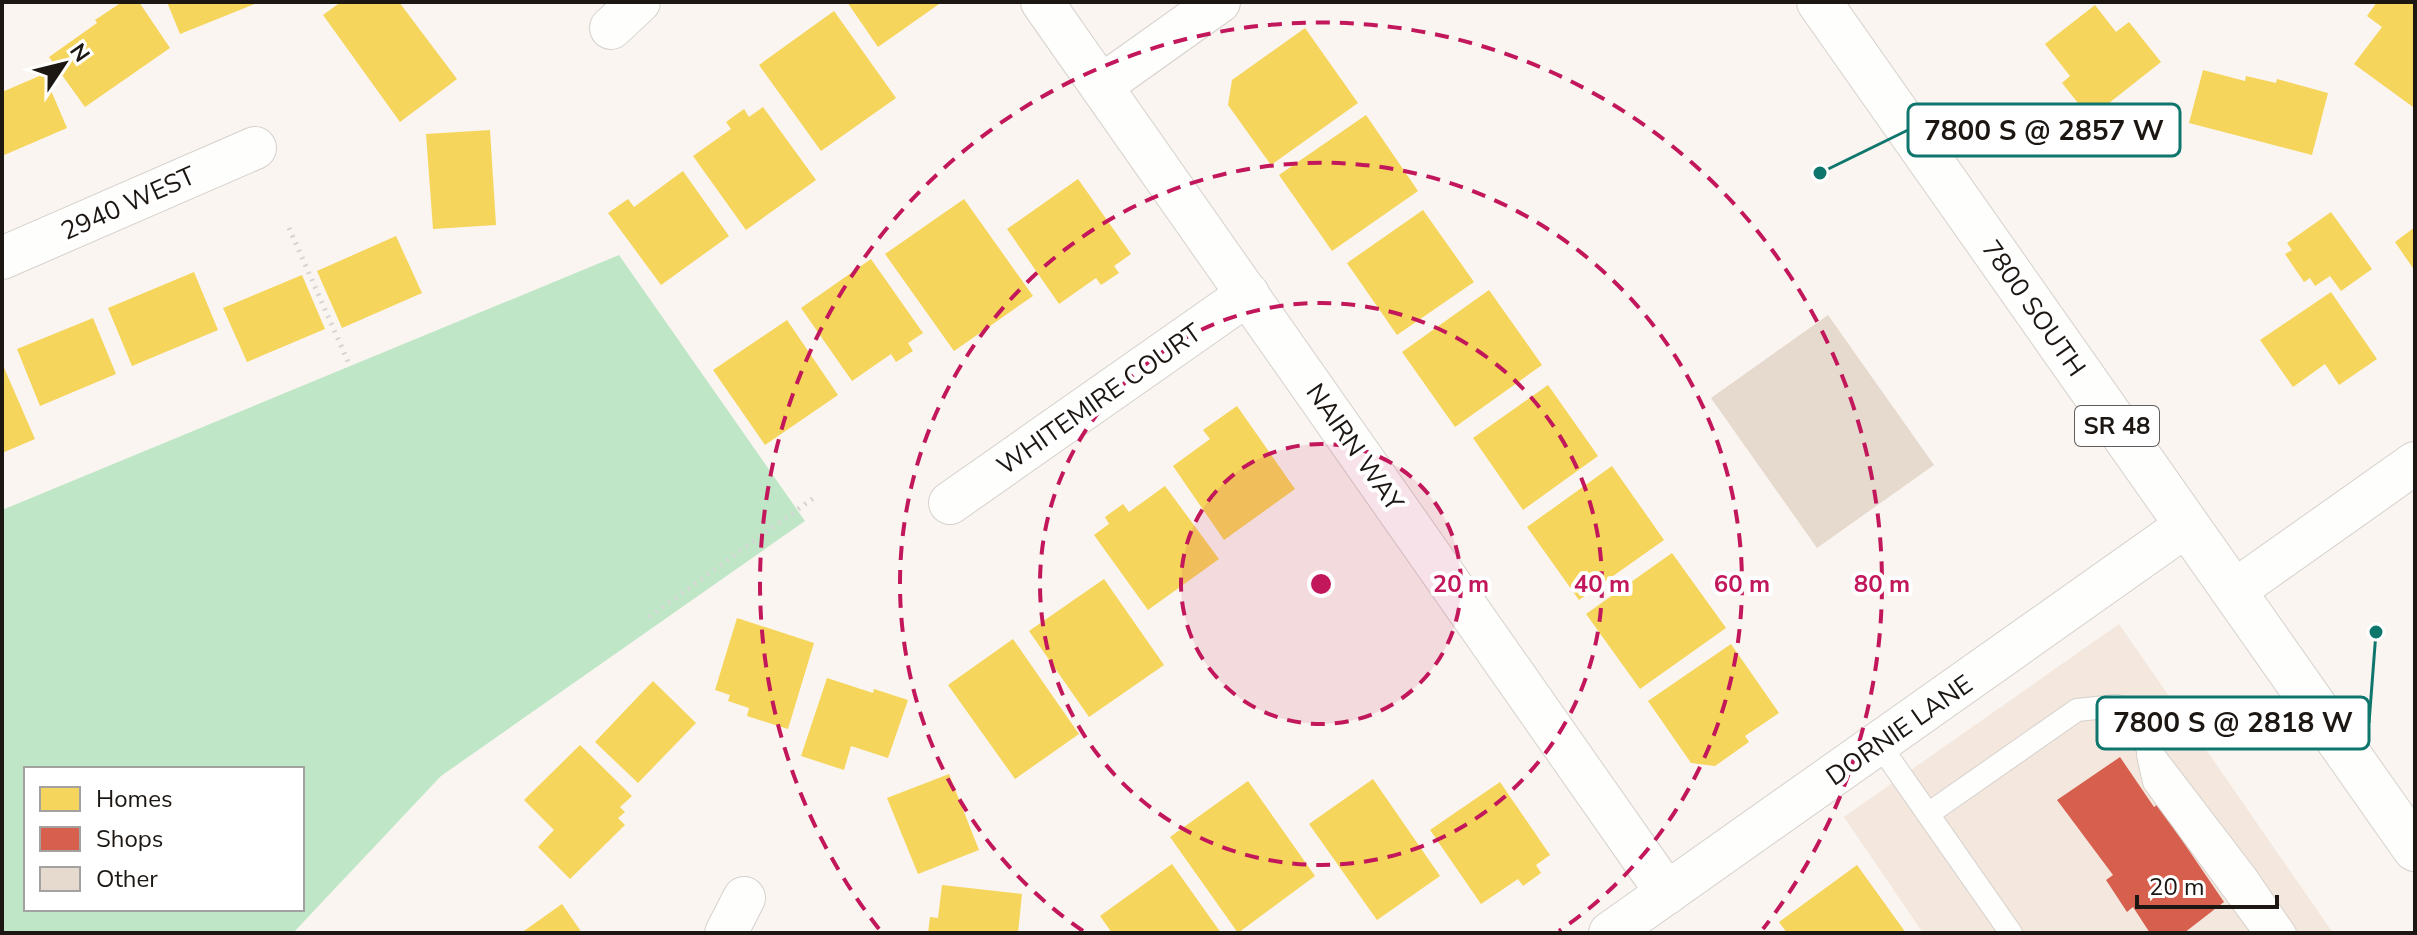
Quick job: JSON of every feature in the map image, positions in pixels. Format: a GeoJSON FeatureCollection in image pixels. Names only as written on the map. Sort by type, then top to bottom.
{"type":"FeatureCollection","features":[{"type":"Feature","properties":{"kind":"main road","name":"7800 SOUTH"},"geometry":{"type":"LineString","coordinates":[[1819,2],[2415,849]]}},
{"type":"Feature","properties":{"kind":"street","name":"NAIRN WAY"},"geometry":{"type":"LineString","coordinates":[[1042,2],[1667,893]]}},
{"type":"Feature","properties":{"kind":"street"},"geometry":{"type":"LineString","coordinates":[[1101,86],[1219,2]]}},
{"type":"Feature","properties":{"kind":"street","name":"2940 WEST"},"geometry":{"type":"LineString","coordinates":[[2,258],[255,148]]}},
{"type":"Feature","properties":{"kind":"street","name":"WHITEMIRE COURT"},"geometry":{"type":"LineString","coordinates":[[950,503],[1248,294]]}},
{"type":"Feature","properties":{"kind":"street"},"geometry":{"type":"LineString","coordinates":[[2234,591],[2415,463]]}},
{"type":"Feature","properties":{"kind":"street","name":"DORNIE LANE"},"geometry":{"type":"LineString","coordinates":[[1610,933],[2187,525]]}},
{"type":"Feature","properties":{"kind":"lane"},"geometry":{"type":"LineString","coordinates":[[1928,814],[2077,710],[2116,706],[2246,876],[2285,933]]}},
{"type":"Feature","properties":{"kind":"lane"},"geometry":{"type":"LineString","coordinates":[[1879,744],[2011,933]]}},
{"type":"Feature","properties":{"kind":"lane"},"geometry":{"type":"LineString","coordinates":[[2146,746],[2154,782],[2265,933]]}},
{"type":"Feature","properties":{"kind":"path"},"geometry":{"type":"LineString","coordinates":[[289,228],[350,366]]}},
{"type":"Feature","properties":{"kind":"path"},"geometry":{"type":"LineString","coordinates":[[649,617],[815,497]]}},
{"type":"Feature","properties":{"kind":"shaded area"},"geometry":{"type":"Polygon","coordinates":[[[2119,624],[2333,933],[1923,933],[1844,817],[2119,624]]]}},
{"type":"Feature","properties":{"kind":"green space"},"geometry":{"type":"Polygon","coordinates":[[[619,255],[805,521],[441,776],[293,933],[2,933],[2,510],[619,255]]]}},
{"type":"Feature","properties":{"kind":"building: Homes"},"geometry":{"type":"Polygon","coordinates":[[[122,2],[139,2],[170,48],[85,107],[49,57],[122,2]]]}},
{"type":"Feature","properties":{"kind":"building: Homes"},"geometry":{"type":"Polygon","coordinates":[[[167,2],[260,2],[180,34],[167,2]]]}},
{"type":"Feature","properties":{"kind":"building: Homes"},"geometry":{"type":"Polygon","coordinates":[[[341,2],[399,2],[457,79],[400,122],[323,15],[341,2]]]}},
{"type":"Feature","properties":{"kind":"building: Homes"},"geometry":{"type":"Polygon","coordinates":[[[847,2],[942,2],[878,47],[847,2]]]}},
{"type":"Feature","properties":{"kind":"building: Homes"},"geometry":{"type":"Polygon","coordinates":[[[2377,2],[2415,2],[2413,107],[2354,64],[2382,27],[2367,16],[2377,2]]]}},
{"type":"Feature","properties":{"kind":"building: Homes"},"geometry":{"type":"Polygon","coordinates":[[[2095,5],[2116,32],[2129,22],[2161,62],[2090,118],[2062,83],[2070,76],[2045,44],[2095,5]]]}},
{"type":"Feature","properties":{"kind":"building: Homes"},"geometry":{"type":"Polygon","coordinates":[[[834,11],[896,98],[821,151],[759,65],[834,11]]]}},
{"type":"Feature","properties":{"kind":"building: Homes"},"geometry":{"type":"Polygon","coordinates":[[[1305,28],[1358,103],[1271,165],[1228,105],[1232,80],[1305,28]]]}},
{"type":"Feature","properties":{"kind":"building: Homes"},"geometry":{"type":"Polygon","coordinates":[[[2203,70],[2245,81],[2246,76],[2276,83],[2277,79],[2328,93],[2312,155],[2189,123],[2203,70]]]}},
{"type":"Feature","properties":{"kind":"building: Homes"},"geometry":{"type":"Polygon","coordinates":[[[44,74],[67,128],[2,156],[2,92],[44,74]]]}},
{"type":"Feature","properties":{"kind":"building: Homes"},"geometry":{"type":"Polygon","coordinates":[[[763,107],[816,180],[746,230],[693,156],[731,129],[726,122],[744,109],[749,117],[763,107]]]}},
{"type":"Feature","properties":{"kind":"building: Homes"},"geometry":{"type":"Polygon","coordinates":[[[1366,115],[1418,191],[1332,251],[1279,175],[1366,115]]]}},
{"type":"Feature","properties":{"kind":"building: Homes"},"geometry":{"type":"Polygon","coordinates":[[[490,130],[496,225],[433,229],[426,134],[490,130]]]}},
{"type":"Feature","properties":{"kind":"building: Homes"},"geometry":{"type":"Polygon","coordinates":[[[683,171],[729,236],[661,285],[608,213],[628,199],[634,207],[683,171]]]}},
{"type":"Feature","properties":{"kind":"building: Homes"},"geometry":{"type":"Polygon","coordinates":[[[1078,179],[1131,254],[1114,266],[1119,273],[1101,285],[1096,278],[1059,304],[1007,229],[1078,179]]]}},
{"type":"Feature","properties":{"kind":"building: Homes"},"geometry":{"type":"Polygon","coordinates":[[[964,199],[1033,296],[954,351],[885,254],[964,199]]]}},
{"type":"Feature","properties":{"kind":"building: Homes"},"geometry":{"type":"Polygon","coordinates":[[[1423,210],[1474,282],[1397,335],[1347,263],[1423,210]]]}},
{"type":"Feature","properties":{"kind":"building: Homes"},"geometry":{"type":"Polygon","coordinates":[[[2331,212],[2372,269],[2341,291],[2330,276],[2315,286],[2310,278],[2304,282],[2285,254],[2292,250],[2287,243],[2331,212]]]}},
{"type":"Feature","properties":{"kind":"building: Homes"},"geometry":{"type":"Polygon","coordinates":[[[2415,227],[2415,271],[2395,242],[2415,227]]]}},
{"type":"Feature","properties":{"kind":"building: Homes"},"geometry":{"type":"Polygon","coordinates":[[[396,236],[422,293],[342,328],[317,271],[396,236]]]}},
{"type":"Feature","properties":{"kind":"building: Homes"},"geometry":{"type":"Polygon","coordinates":[[[871,259],[923,333],[908,343],[913,351],[896,362],[891,354],[852,381],[801,308],[871,259]]]}},
{"type":"Feature","properties":{"kind":"building: Homes"},"geometry":{"type":"Polygon","coordinates":[[[194,272],[218,330],[132,366],[108,308],[194,272]]]}},
{"type":"Feature","properties":{"kind":"building: Homes"},"geometry":{"type":"Polygon","coordinates":[[[302,275],[325,329],[247,362],[223,308],[302,275]]]}},
{"type":"Feature","properties":{"kind":"building: Homes"},"geometry":{"type":"Polygon","coordinates":[[[1489,290],[1542,365],[1455,427],[1402,352],[1489,290]]]}},
{"type":"Feature","properties":{"kind":"building: Homes"},"geometry":{"type":"Polygon","coordinates":[[[2331,292],[2377,359],[2339,385],[2325,364],[2293,387],[2260,340],[2331,292]]]}},
{"type":"Feature","properties":{"kind":"building: Homes"},"geometry":{"type":"Polygon","coordinates":[[[93,318],[116,374],[40,406],[17,349],[93,318]]]}},
{"type":"Feature","properties":{"kind":"building: Homes"},"geometry":{"type":"Polygon","coordinates":[[[787,320],[838,395],[765,445],[713,370],[787,320]]]}},
{"type":"Feature","properties":{"kind":"building: Homes"},"geometry":{"type":"Polygon","coordinates":[[[2,363],[35,439],[2,453],[2,363]]]}},
{"type":"Feature","properties":{"kind":"building: Homes"},"geometry":{"type":"Polygon","coordinates":[[[1548,385],[1598,456],[1523,510],[1473,438],[1548,385]]]}},
{"type":"Feature","properties":{"kind":"building: Homes"},"geometry":{"type":"Polygon","coordinates":[[[1237,406],[1295,489],[1224,540],[1173,466],[1210,439],[1203,430],[1237,406]]]}},
{"type":"Feature","properties":{"kind":"building: Homes"},"geometry":{"type":"Polygon","coordinates":[[[1612,466],[1664,540],[1579,600],[1527,527],[1612,466]]]}},
{"type":"Feature","properties":{"kind":"building: Homes"},"geometry":{"type":"Polygon","coordinates":[[[1165,486],[1219,559],[1148,610],[1094,535],[1109,524],[1105,517],[1123,504],[1129,512],[1165,486]]]}},
{"type":"Feature","properties":{"kind":"building: Homes"},"geometry":{"type":"Polygon","coordinates":[[[1672,553],[1726,628],[1640,689],[1586,614],[1672,553]]]}},
{"type":"Feature","properties":{"kind":"building: Homes"},"geometry":{"type":"Polygon","coordinates":[[[1104,579],[1164,665],[1089,717],[1029,631],[1104,579]]]}},
{"type":"Feature","properties":{"kind":"building: Homes"},"geometry":{"type":"Polygon","coordinates":[[[737,618],[814,643],[788,729],[747,716],[749,708],[728,701],[730,695],[715,690],[737,618]]]}},
{"type":"Feature","properties":{"kind":"building: Homes"},"geometry":{"type":"Polygon","coordinates":[[[1013,639],[1079,734],[1015,779],[948,685],[1013,639]]]}},
{"type":"Feature","properties":{"kind":"building: Homes"},"geometry":{"type":"Polygon","coordinates":[[[1731,644],[1779,713],[1745,736],[1749,742],[1715,766],[1691,763],[1648,701],[1731,644]]]}},
{"type":"Feature","properties":{"kind":"building: Homes"},"geometry":{"type":"Polygon","coordinates":[[[827,678],[873,693],[874,689],[908,700],[888,758],[851,746],[844,770],[801,756],[827,678]]]}},
{"type":"Feature","properties":{"kind":"building: Homes"},"geometry":{"type":"Polygon","coordinates":[[[653,681],[696,723],[638,783],[595,742],[653,681]]]}},
{"type":"Feature","properties":{"kind":"building: Homes"},"geometry":{"type":"Polygon","coordinates":[[[580,745],[632,796],[620,807],[625,812],[618,818],[625,825],[570,879],[538,847],[554,830],[524,800],[580,745]]]}},
{"type":"Feature","properties":{"kind":"building: Homes"},"geometry":{"type":"Polygon","coordinates":[[[949,774],[979,850],[918,874],[887,798],[949,774]]]}},
{"type":"Feature","properties":{"kind":"building: Homes"},"geometry":{"type":"Polygon","coordinates":[[[1373,779],[1440,876],[1377,920],[1309,824],[1373,779]]]}},
{"type":"Feature","properties":{"kind":"building: Homes"},"geometry":{"type":"Polygon","coordinates":[[[1248,781],[1315,876],[1238,933],[1170,837],[1248,781]]]}},
{"type":"Feature","properties":{"kind":"building: Homes"},"geometry":{"type":"Polygon","coordinates":[[[1500,782],[1550,855],[1536,865],[1541,873],[1523,886],[1518,879],[1481,904],[1430,830],[1500,782]]]}},
{"type":"Feature","properties":{"kind":"building: Homes"},"geometry":{"type":"Polygon","coordinates":[[[1172,864],[1221,933],[1112,933],[1100,916],[1172,864]]]}},
{"type":"Feature","properties":{"kind":"building: Homes"},"geometry":{"type":"Polygon","coordinates":[[[1857,865],[1906,933],[1787,933],[1779,922],[1857,865]]]}},
{"type":"Feature","properties":{"kind":"building: Homes"},"geometry":{"type":"Polygon","coordinates":[[[942,885],[1022,894],[1018,933],[928,933],[930,917],[938,918],[942,885]]]}},
{"type":"Feature","properties":{"kind":"building: Homes"},"geometry":{"type":"Polygon","coordinates":[[[562,904],[582,933],[521,933],[562,904]]]}},
{"type":"Feature","properties":{"kind":"building: Shops"},"geometry":{"type":"Polygon","coordinates":[[[2120,757],[2154,807],[2164,800],[2178,818],[2171,824],[2224,902],[2184,933],[2150,933],[2133,907],[2127,912],[2106,880],[2113,875],[2057,800],[2120,757]]]}},
{"type":"Feature","properties":{"kind":"building: Other"},"geometry":{"type":"Polygon","coordinates":[[[1828,315],[1934,465],[1817,548],[1711,398],[1828,315]]]}},
{"type":"Feature","properties":{"kind":"place","name":"7800 S @ 2857 W"},"geometry":{"type":"Point","coordinates":[1820,173]}},
{"type":"Feature","properties":{"kind":"place","name":"7800 S @ 2818 W"},"geometry":{"type":"Point","coordinates":[2376,632]}}]}
